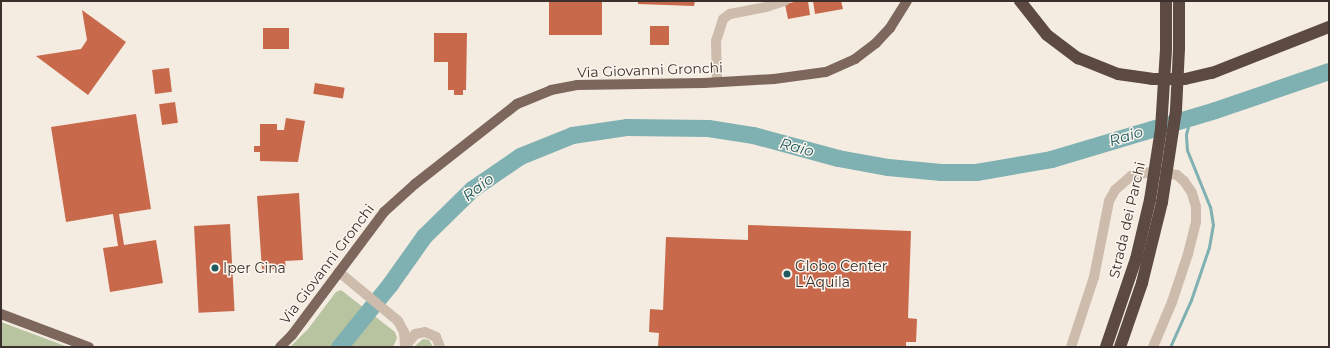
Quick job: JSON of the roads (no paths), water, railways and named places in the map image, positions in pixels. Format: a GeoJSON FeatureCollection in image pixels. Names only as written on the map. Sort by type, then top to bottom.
{"type":"FeatureCollection","features":[{"type":"Feature","properties":{"kind":"highway"},"geometry":{"type":"LineString","coordinates":[[1020,1],[1047,35],[1078,58],[1118,74],[1152,79],[1185,79],[1212,73],[1329,27]]}},
{"type":"Feature","properties":{"kind":"highway","name":"Strada dei Parchi"},"geometry":{"type":"LineString","coordinates":[[1106,347],[1136,260],[1150,200],[1161,129],[1166,49],[1166,1]]}},
{"type":"Feature","properties":{"kind":"highway","name":"Strada dei Parchi"},"geometry":{"type":"LineString","coordinates":[[1120,347],[1142,283],[1162,202],[1173,141],[1179,49],[1179,1]]}},
{"type":"Feature","properties":{"kind":"main road","name":"Via Giovanni Gronchi"},"geometry":{"type":"LineString","coordinates":[[280,347],[292,335],[339,272],[372,224],[397,199],[489,124],[528,98],[551,90],[590,84],[717,82],[806,75],[838,68],[855,59],[876,43],[890,28],[907,1]]}},
{"type":"Feature","properties":{"kind":"main road"},"geometry":{"type":"LineString","coordinates":[[1,314],[89,347]]}},
{"type":"Feature","properties":{"kind":"street"},"geometry":{"type":"LineString","coordinates":[[717,82],[715,48],[721,21],[730,14],[766,8],[785,1]]}},
{"type":"Feature","properties":{"kind":"street"},"geometry":{"type":"LineString","coordinates":[[1072,347],[1094,277],[1109,201],[1115,190],[1131,176],[1155,171],[1177,175],[1184,181],[1192,193],[1196,207],[1196,222],[1188,254],[1172,302],[1154,347]]}},
{"type":"Feature","properties":{"kind":"street"},"geometry":{"type":"LineString","coordinates":[[339,272],[398,321],[421,332],[433,334],[440,347]]}},
{"type":"Feature","properties":{"kind":"street"},"geometry":{"type":"LineString","coordinates":[[398,321],[404,332],[405,347]]}},
{"type":"Feature","properties":{"kind":"street"},"geometry":{"type":"LineString","coordinates":[[405,347],[412,336],[421,332]]}},
{"type":"Feature","properties":{"kind":"waterway","name":"Raio"},"geometry":{"type":"LineString","coordinates":[[339,347],[390,284],[424,236],[472,189],[520,156],[572,135],[627,127],[708,128],[753,135],[838,158],[888,167],[941,172],[976,172],[1051,159],[1215,110],[1329,71]]}},
{"type":"Feature","properties":{"kind":"waterway"},"geometry":{"type":"LineString","coordinates":[[1170,347],[1191,300],[1209,247],[1213,225],[1210,207],[1187,150],[1186,134],[1191,117]]}},
{"type":"Feature","properties":{"kind":"place","name":"Iper Cina"},"geometry":{"type":"Point","coordinates":[215,268]}},
{"type":"Feature","properties":{"kind":"place","name":"Globo Center L'Aquila"},"geometry":{"type":"Point","coordinates":[787,274]}}]}
